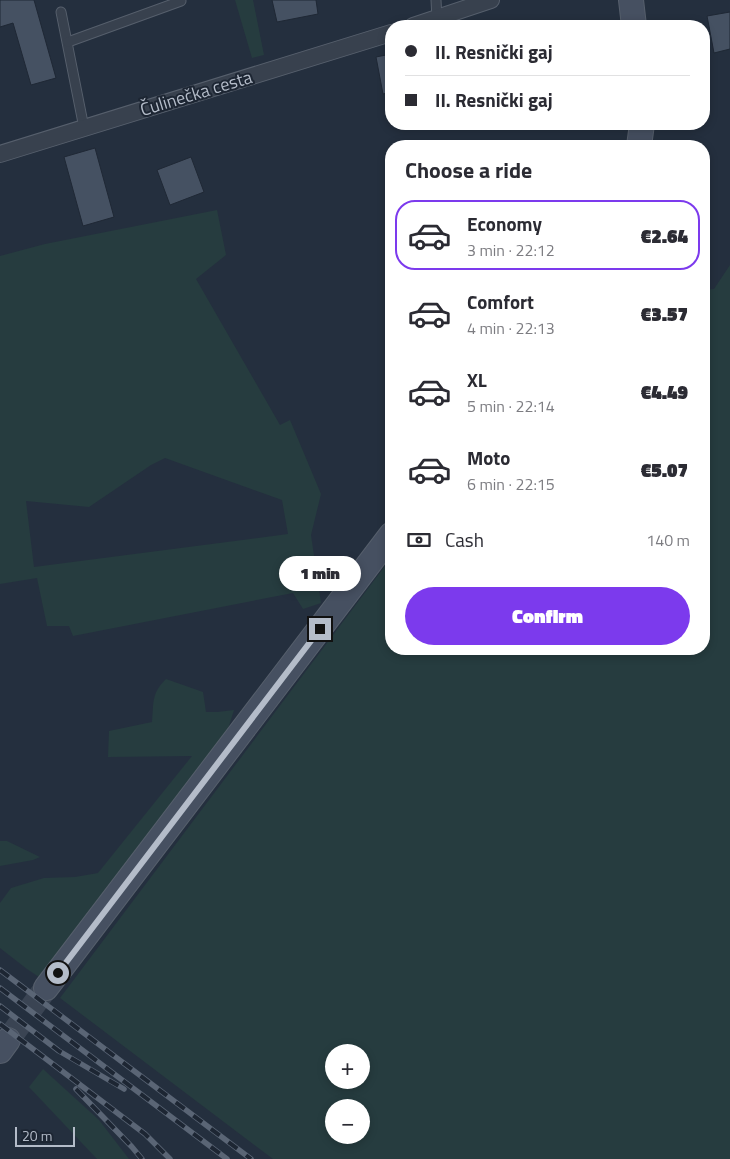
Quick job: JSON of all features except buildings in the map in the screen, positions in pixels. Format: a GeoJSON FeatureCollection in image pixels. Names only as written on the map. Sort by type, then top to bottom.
{"type":"FeatureCollection","features":[{"type":"Feature","properties":{"kind":"street"},"geometry":{"type":"LineString","coordinates":[[435,20],[491,0]]}},
{"type":"Feature","properties":{"kind":"street"},"geometry":{"type":"LineString","coordinates":[[630,0],[633,20]]}},
{"type":"Feature","properties":{"kind":"street","name":"Čulinečka cesta"},"geometry":{"type":"LineString","coordinates":[[0,154],[385,35]]}},
{"type":"Feature","properties":{"kind":"street"},"geometry":{"type":"LineString","coordinates":[[46,988],[385,543]]}},
{"type":"Feature","properties":{"kind":"lane"},"geometry":{"type":"LineString","coordinates":[[68,42],[180,0]]}},
{"type":"Feature","properties":{"kind":"lane"},"geometry":{"type":"LineString","coordinates":[[436,0],[438,19]]}},
{"type":"Feature","properties":{"kind":"lane"},"geometry":{"type":"LineString","coordinates":[[61,12],[84,128]]}},
{"type":"Feature","properties":{"kind":"green space"},"geometry":{"type":"Polygon","coordinates":[[[235,0],[253,0],[264,55],[252,58],[235,0]]]}},
{"type":"Feature","properties":{"kind":"green space"},"geometry":{"type":"Polygon","coordinates":[[[217,210],[226,255],[196,279],[280,425],[290,420],[321,494],[311,535],[321,603],[303,609],[293,593],[73,636],[69,626],[47,626],[37,578],[0,584],[0,256],[45,244],[217,210]],[[165,458],[151,465],[89,507],[26,501],[34,567],[288,534],[282,500],[165,458]]]}},
{"type":"Feature","properties":{"kind":"green space"},"geometry":{"type":"Polygon","coordinates":[[[730,265],[730,1159],[273,1159],[60,998],[385,566],[385,655],[710,655],[710,289],[714,289],[730,265]]]}},
{"type":"Feature","properties":{"kind":"green space"},"geometry":{"type":"Polygon","coordinates":[[[166,679],[203,692],[206,712],[234,710],[228,729],[39,977],[0,948],[0,903],[11,888],[44,878],[75,877],[98,873],[192,756],[108,757],[109,731],[152,722],[153,704],[156,694],[166,679]]]}},
{"type":"Feature","properties":{"kind":"green space"},"geometry":{"type":"Polygon","coordinates":[[[0,841],[7,841],[40,857],[0,866],[0,841]]]}},
{"type":"Feature","properties":{"kind":"green space"},"geometry":{"type":"Polygon","coordinates":[[[43,1069],[99,1120],[129,1159],[97,1159],[29,1087],[43,1069]]]}},
{"type":"Feature","properties":{"kind":"tunnel"},"geometry":{"type":"LineString","coordinates":[[8,1040],[46,988]]}},
{"type":"Feature","properties":{"kind":"railway"},"geometry":{"type":"LineString","coordinates":[[0,970],[251,1159]]}},
{"type":"Feature","properties":{"kind":"railway"},"geometry":{"type":"LineString","coordinates":[[0,988],[227,1159]]}},
{"type":"Feature","properties":{"kind":"railway"},"geometry":{"type":"LineString","coordinates":[[0,1006],[59,1051],[124,1089]]}},
{"type":"Feature","properties":{"kind":"railway"},"geometry":{"type":"LineString","coordinates":[[0,1024],[145,1134],[170,1159]]}},
{"type":"Feature","properties":{"kind":"railway"},"geometry":{"type":"LineString","coordinates":[[76,1089],[142,1159]]}},
{"type":"Feature","properties":{"kind":"route"},"geometry":{"type":"LineString","coordinates":[[58,973],[320,629]]}}]}
